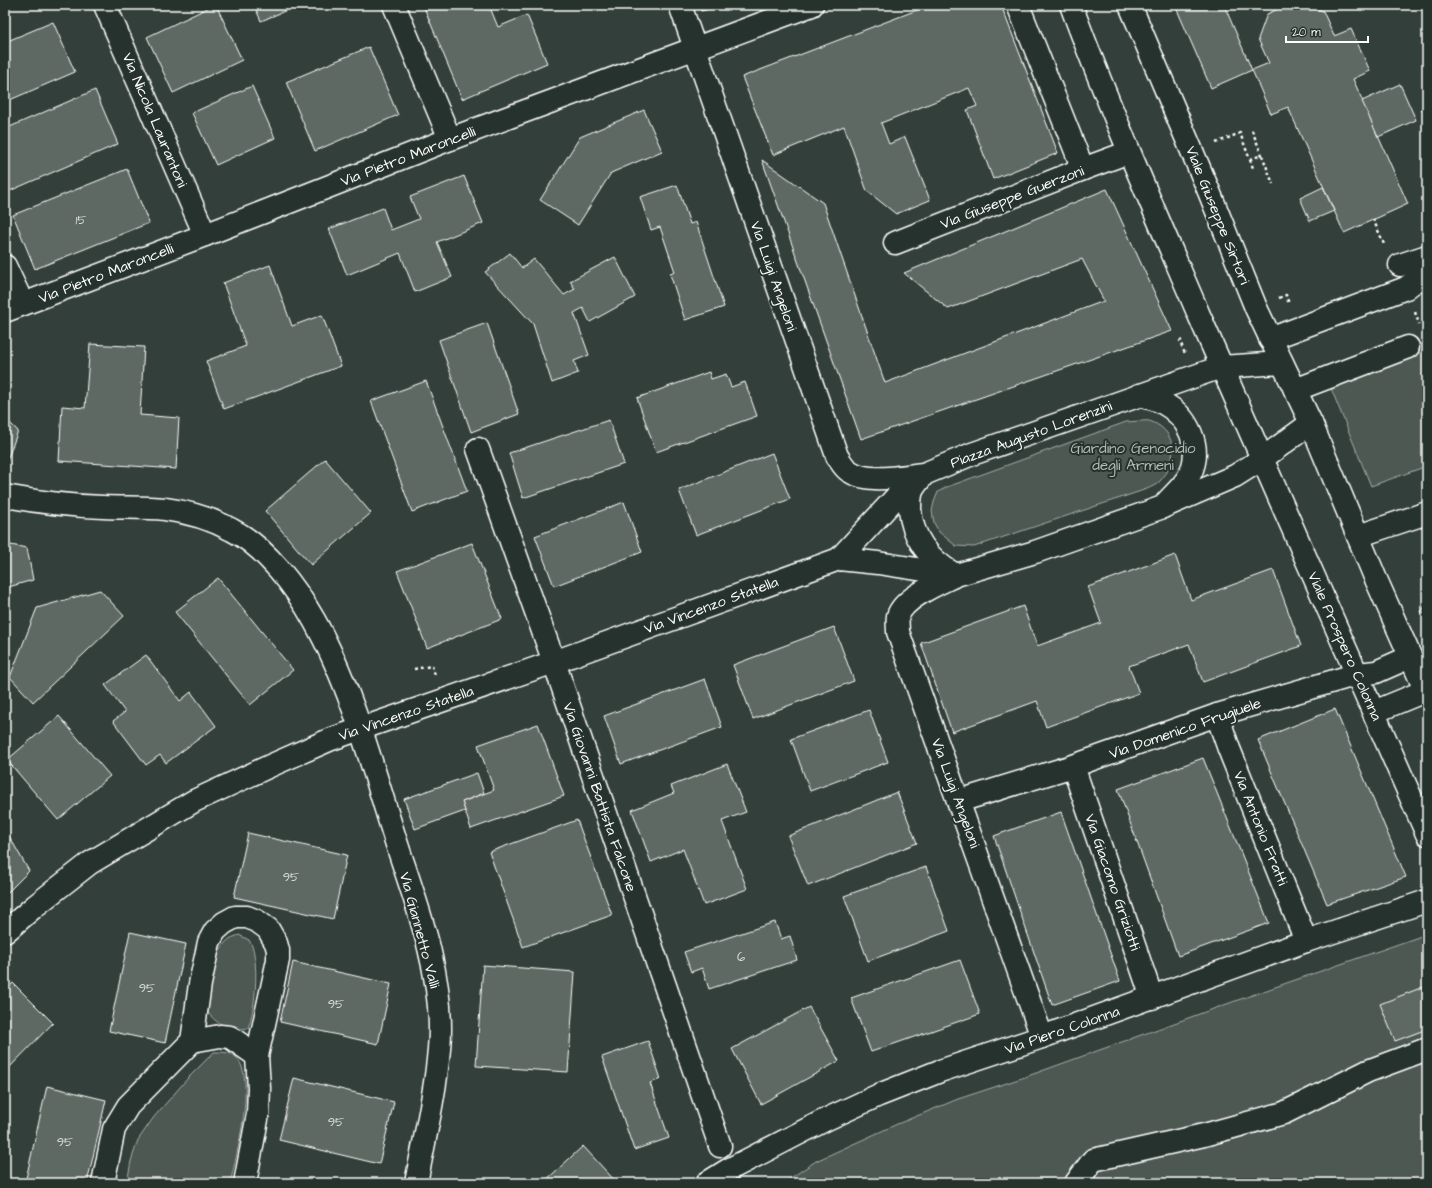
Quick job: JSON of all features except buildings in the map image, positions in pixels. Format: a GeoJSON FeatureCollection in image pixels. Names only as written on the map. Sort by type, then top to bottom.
{"type":"FeatureCollection","features":[{"type":"Feature","properties":{"kind":"street","name":"Via Nicola Laurantoni"},"geometry":{"type":"LineString","coordinates":[[105,5],[205,235]]}},
{"type":"Feature","properties":{"kind":"street"},"geometry":{"type":"LineString","coordinates":[[394,5],[450,139]]}},
{"type":"Feature","properties":{"kind":"street","name":"Via Luigi Angeloni"},"geometry":{"type":"LineString","coordinates":[[680,5],[837,456],[847,470],[859,476],[885,478],[924,474]]}},
{"type":"Feature","properties":{"kind":"street","name":"Via Pietro Maroncelli"},"geometry":{"type":"LineString","coordinates":[[14,307],[205,235],[450,139],[812,5]]}},
{"type":"Feature","properties":{"kind":"street"},"geometry":{"type":"LineString","coordinates":[[1018,5],[1082,169]]}},
{"type":"Feature","properties":{"kind":"street"},"geometry":{"type":"LineString","coordinates":[[1071,5],[1129,152],[1221,367],[1282,363]]}},
{"type":"Feature","properties":{"kind":"street","name":"Viale Giuseppe Sirtori"},"geometry":{"type":"LineString","coordinates":[[1130,5],[1193,153],[1256,308],[1311,422]]}},
{"type":"Feature","properties":{"kind":"street","name":"Via Giuseppe Guerzoni"},"geometry":{"type":"LineString","coordinates":[[895,243],[1129,152]]}},
{"type":"Feature","properties":{"kind":"street"},"geometry":{"type":"LineString","coordinates":[[1400,265],[1427,256]]}},
{"type":"Feature","properties":{"kind":"street"},"geometry":{"type":"LineString","coordinates":[[5,266],[14,307]]}},
{"type":"Feature","properties":{"kind":"street"},"geometry":{"type":"LineString","coordinates":[[1270,339],[1406,288],[1415,280],[1427,276]]}},
{"type":"Feature","properties":{"kind":"street"},"geometry":{"type":"LineString","coordinates":[[1295,390],[1408,347]]}},
{"type":"Feature","properties":{"kind":"street","name":"Piazza Augusto Lorenzini"},"geometry":{"type":"LineString","coordinates":[[839,559],[899,494],[924,474],[972,454],[1221,367]]}},
{"type":"Feature","properties":{"kind":"street","name":"Viale Prospero Colonna"},"geometry":{"type":"LineString","coordinates":[[1221,367],[1358,674],[1427,834]]}},
{"type":"Feature","properties":{"kind":"street"},"geometry":{"type":"LineString","coordinates":[[1139,395],[1162,402],[1181,417],[1190,430],[1195,448],[1194,460],[1188,479],[1163,507]]}},
{"type":"Feature","properties":{"kind":"street"},"geometry":{"type":"LineString","coordinates":[[839,559],[878,563],[956,575],[1035,552],[1163,507],[1235,476],[1262,459],[1311,422],[1374,577],[1426,693],[1374,712]]}},
{"type":"Feature","properties":{"kind":"street","name":"Via Giovanni Battista Falcone"},"geometry":{"type":"LineString","coordinates":[[478,449],[554,662],[720,1146]]}},
{"type":"Feature","properties":{"kind":"street"},"geometry":{"type":"LineString","coordinates":[[924,474],[912,491],[910,505],[916,536],[932,558],[942,567],[956,575]]}},
{"type":"Feature","properties":{"kind":"street","name":"Via Giannetto Valli"},"geometry":{"type":"LineString","coordinates":[[5,496],[49,504],[165,509],[197,516],[234,531],[250,542],[281,572],[313,618],[337,667],[360,729],[420,919],[435,974],[439,1001],[439,1051],[432,1103],[416,1183]]}},
{"type":"Feature","properties":{"kind":"street"},"geometry":{"type":"LineString","coordinates":[[1358,536],[1427,513]]}},
{"type":"Feature","properties":{"kind":"street","name":"Via Vincenzo Statella"},"geometry":{"type":"LineString","coordinates":[[5,932],[35,906],[90,863],[194,800],[272,765],[329,740],[554,662],[839,559]]}},
{"type":"Feature","properties":{"kind":"street","name":"Via Luigi Angeloni"},"geometry":{"type":"LineString","coordinates":[[956,575],[912,599],[898,615],[901,641],[1042,1037]]}},
{"type":"Feature","properties":{"kind":"street","name":"Via Domenico Frugiuele"},"geometry":{"type":"LineString","coordinates":[[959,801],[1073,766],[1216,715],[1358,674],[1376,672],[1410,657]]}},
{"type":"Feature","properties":{"kind":"street","name":"Via Antonio Fratti"},"geometry":{"type":"LineString","coordinates":[[1216,715],[1306,941]]}},
{"type":"Feature","properties":{"kind":"street","name":"Via Giacomo Griziotti"},"geometry":{"type":"LineString","coordinates":[[1073,766],[1152,998]]}},
{"type":"Feature","properties":{"kind":"street","name":"Via Piero Colonna"},"geometry":{"type":"LineString","coordinates":[[707,1183],[728,1170],[850,1108],[940,1071],[1152,998],[1306,941],[1427,901]]}},
{"type":"Feature","properties":{"kind":"street"},"geometry":{"type":"LineString","coordinates":[[192,1041],[200,984],[211,936],[219,927],[230,919],[247,917],[257,920],[268,929],[276,943],[278,960],[257,1056],[259,1088],[258,1114],[245,1183]]}},
{"type":"Feature","properties":{"kind":"street"},"geometry":{"type":"LineString","coordinates":[[103,1183],[114,1129],[122,1115],[128,1106],[192,1041],[220,1036],[230,1038],[257,1056]]}},
{"type":"Feature","properties":{"kind":"street"},"geometry":{"type":"LineString","coordinates":[[1076,1183],[1093,1160],[1204,1135],[1284,1113],[1368,1071],[1427,1049]]}},
{"type":"Feature","properties":{"kind":"path"},"geometry":{"type":"LineString","coordinates":[[1251,128],[1272,184]]}},
{"type":"Feature","properties":{"kind":"path"},"geometry":{"type":"LineString","coordinates":[[1193,153],[1240,133],[1253,168]]}},
{"type":"Feature","properties":{"kind":"path"},"geometry":{"type":"LineString","coordinates":[[1250,160],[1262,155]]}},
{"type":"Feature","properties":{"kind":"path"},"geometry":{"type":"LineString","coordinates":[[1373,219],[1384,244]]}},
{"type":"Feature","properties":{"kind":"path"},"geometry":{"type":"LineString","coordinates":[[414,669],[432,666],[435,675]]}},
{"type":"Feature","properties":{"kind":"green space"},"geometry":{"type":"Polygon","coordinates":[[[1427,350],[1427,466],[1371,486],[1330,386],[1427,350]]]}},
{"type":"Feature","properties":{"kind":"green space","name":"Giardino Genocidio degli Armeni"},"geometry":{"type":"Polygon","coordinates":[[[1149,421],[1161,427],[1171,440],[1172,457],[1170,466],[1166,474],[1156,485],[1152,487],[974,547],[956,546],[939,532],[934,523],[932,511],[934,502],[938,492],[947,487],[1126,422],[1149,421]]]}},
{"type":"Feature","properties":{"kind":"green space"},"geometry":{"type":"Polygon","coordinates":[[[1427,934],[1427,1183],[783,1183],[816,1161],[895,1125],[958,1099],[1025,1077],[1427,934]]]}},
{"type":"Feature","properties":{"kind":"green space"},"geometry":{"type":"Polygon","coordinates":[[[239,935],[249,940],[253,948],[256,981],[254,1002],[248,1028],[236,1029],[221,1024],[212,1018],[208,1013],[210,984],[215,962],[224,944],[231,938],[239,935]]]}},
{"type":"Feature","properties":{"kind":"green space"},"geometry":{"type":"Polygon","coordinates":[[[214,1052],[228,1053],[235,1056],[242,1066],[245,1080],[243,1117],[237,1155],[230,1183],[127,1183],[131,1161],[138,1140],[154,1117],[188,1078],[214,1052]]]}}]}
